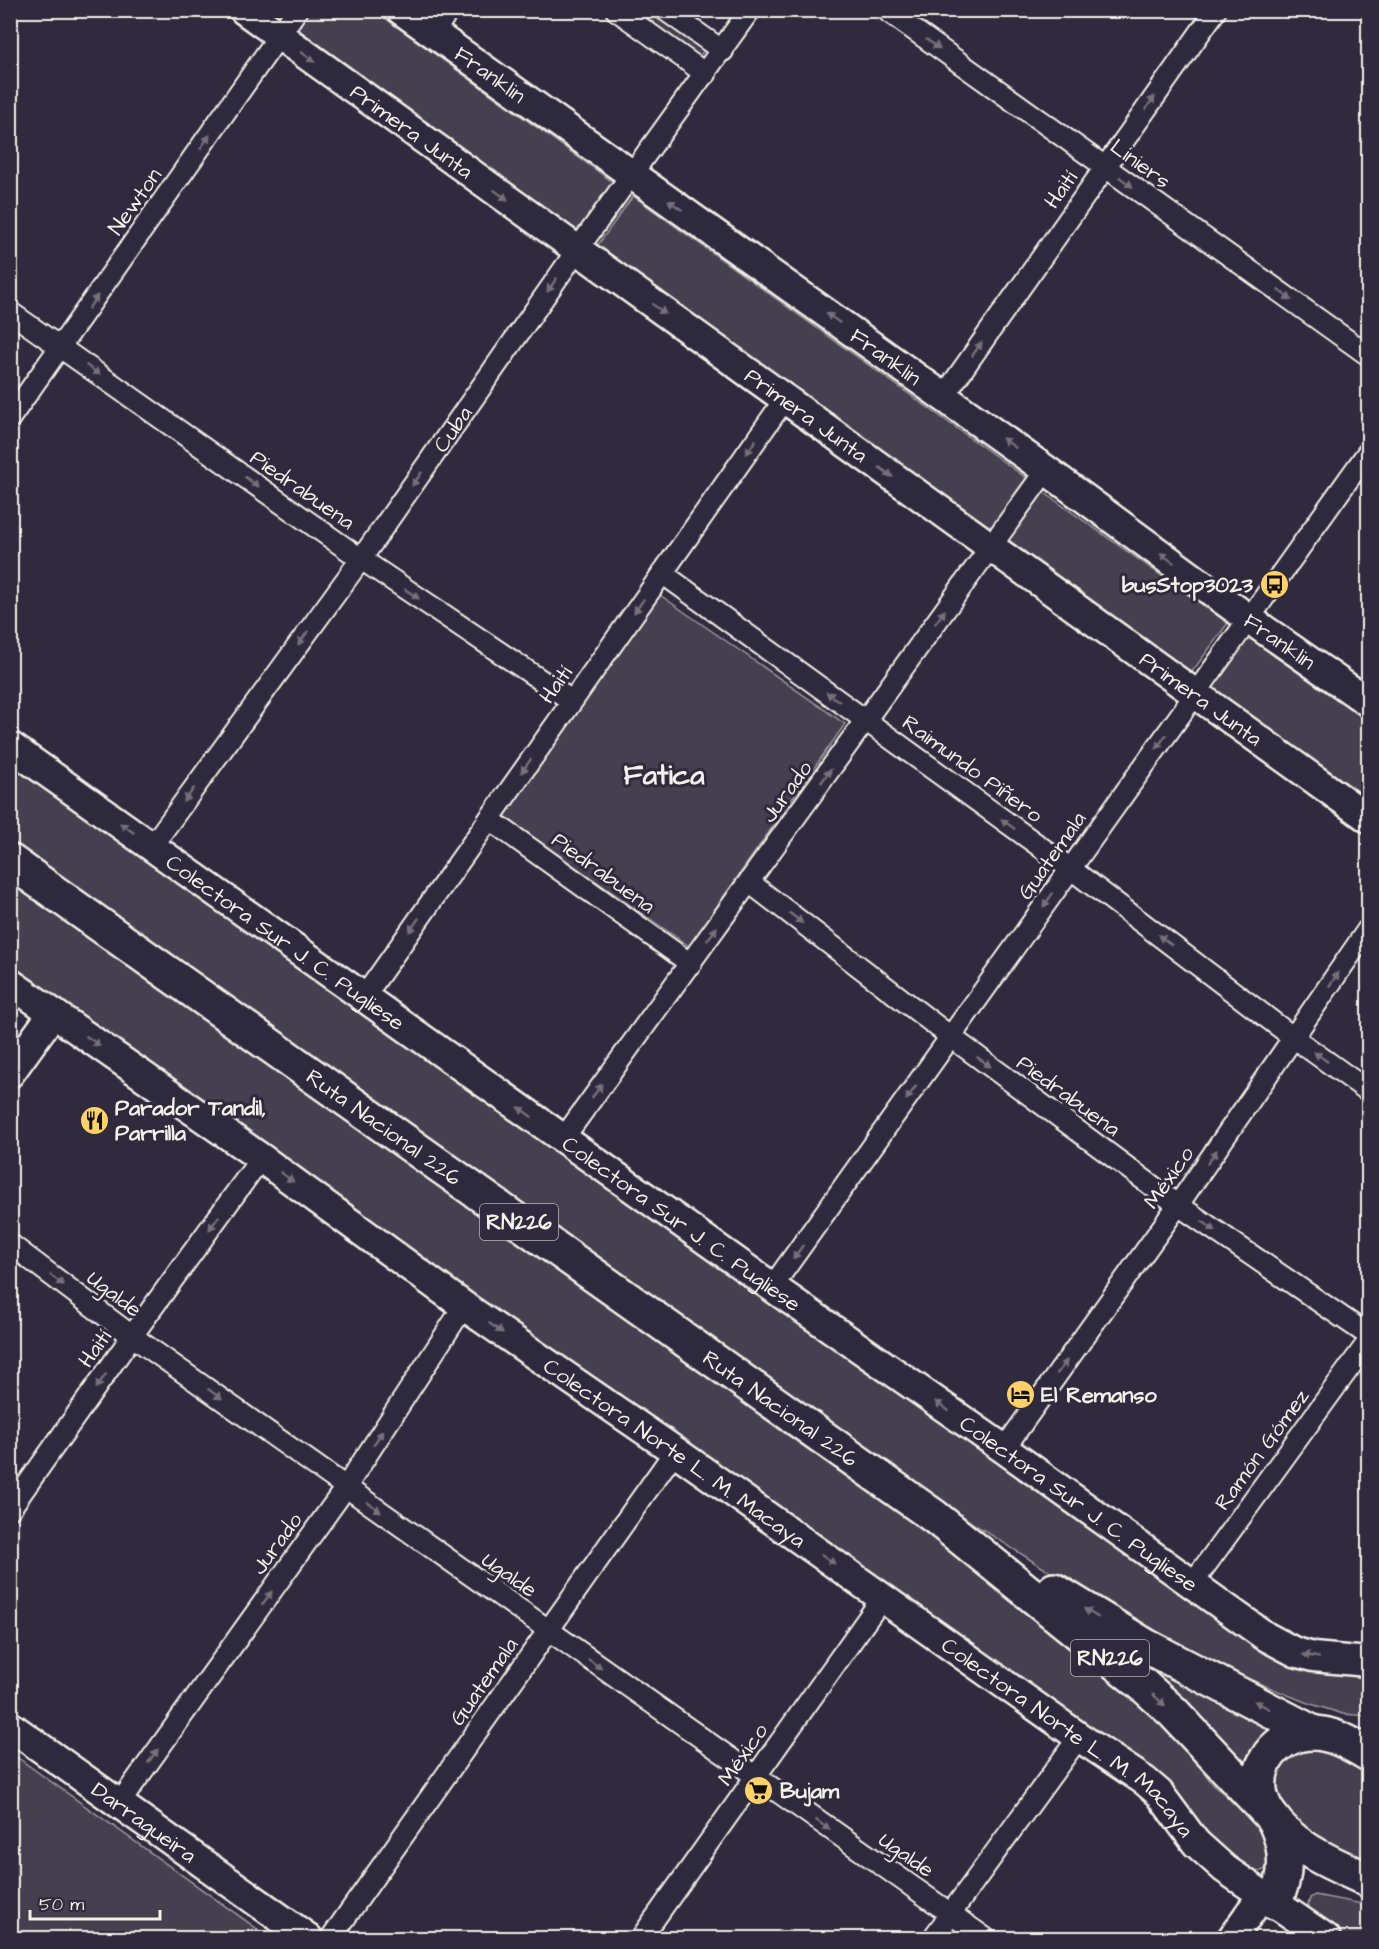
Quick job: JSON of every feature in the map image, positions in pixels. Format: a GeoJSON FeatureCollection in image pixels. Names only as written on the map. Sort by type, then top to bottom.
{"type":"FeatureCollection","features":[{"type":"Feature","properties":{"kind":"highway","name":"Ruta Nacional 226"},"geometry":{"type":"LineString","coordinates":[[10,861],[935,1516],[1143,1684],[1173,1712],[1272,1818],[1310,1851],[1328,1863],[1362,1876]]}},
{"type":"Feature","properties":{"kind":"highway","name":"Ruta Nacional 226"},"geometry":{"type":"LineString","coordinates":[[935,1516],[1146,1646],[1319,1733],[1347,1742],[1368,1754]]}},
{"type":"Feature","properties":{"kind":"highway"},"geometry":{"type":"LineString","coordinates":[[1269,1898],[1282,1883],[1285,1864],[1282,1839],[1261,1792],[1260,1781],[1264,1762],[1281,1741],[1300,1734],[1345,1735],[1368,1731]]}},
{"type":"Feature","properties":{"kind":"highway"},"geometry":{"type":"LineString","coordinates":[[1269,1898],[1326,1876],[1362,1876]]}},
{"type":"Feature","properties":{"kind":"main road","name":"Primera Junta"},"geometry":{"type":"LineString","coordinates":[[244,10],[1368,818]]}},
{"type":"Feature","properties":{"kind":"main road","name":"Franklin"},"geometry":{"type":"LineString","coordinates":[[401,10],[441,22],[633,175],[944,396],[1249,619],[1368,702]]}},
{"type":"Feature","properties":{"kind":"main road","name":"Colectora Sur J. C. Pugliese"},"geometry":{"type":"LineString","coordinates":[[10,746],[1265,1636],[1295,1653],[1368,1662]]}},
{"type":"Feature","properties":{"kind":"main road","name":"Colectora Norte L. M. Macaya"},"geometry":{"type":"LineString","coordinates":[[10,983],[261,1158],[464,1306],[1145,1781],[1160,1793],[1196,1843],[1209,1856],[1326,1938]]}},
{"type":"Feature","properties":{"kind":"main road"},"geometry":{"type":"LineString","coordinates":[[10,1073],[53,1014]]}},
{"type":"Feature","properties":{"kind":"main road","name":"Darragueira"},"geometry":{"type":"LineString","coordinates":[[10,1725],[308,1938]]}},
{"type":"Feature","properties":{"kind":"main road"},"geometry":{"type":"LineString","coordinates":[[1232,1938],[1269,1898]]}},
{"type":"Feature","properties":{"kind":"street","name":"Newton"},"geometry":{"type":"LineString","coordinates":[[10,418],[62,348],[297,10]]}},
{"type":"Feature","properties":{"kind":"street"},"geometry":{"type":"LineString","coordinates":[[616,10],[706,74]]}},
{"type":"Feature","properties":{"kind":"street"},"geometry":{"type":"LineString","coordinates":[[665,10],[723,51]]}},
{"type":"Feature","properties":{"kind":"street","name":"Cuba"},"geometry":{"type":"LineString","coordinates":[[152,846],[361,559],[577,250],[723,51],[750,10]]}},
{"type":"Feature","properties":{"kind":"street","name":"Liniers"},"geometry":{"type":"LineString","coordinates":[[886,10],[1368,355]]}},
{"type":"Feature","properties":{"kind":"street","name":"Haití"},"geometry":{"type":"LineString","coordinates":[[944,396],[1216,10]]}},
{"type":"Feature","properties":{"kind":"street","name":"Piedrabuena"},"geometry":{"type":"LineString","coordinates":[[10,312],[361,559],[572,701]]}},
{"type":"Feature","properties":{"kind":"street","name":"Haití"},"geometry":{"type":"LineString","coordinates":[[364,997],[785,399]]}},
{"type":"Feature","properties":{"kind":"street","name":"Guatemala"},"geometry":{"type":"LineString","coordinates":[[772,1287],[1368,452]]}},
{"type":"Feature","properties":{"kind":"street","name":"Jurado"},"geometry":{"type":"LineString","coordinates":[[563,1139],[1046,470]]}},
{"type":"Feature","properties":{"kind":"street","name":"Raimundo Piñero"},"geometry":{"type":"LineString","coordinates":[[662,573],[1071,869],[1294,1038],[1368,1091]]}},
{"type":"Feature","properties":{"kind":"street","name":"Piedrabuena"},"geometry":{"type":"LineString","coordinates":[[489,819],[691,964]]}},
{"type":"Feature","properties":{"kind":"street","name":"Piedrabuena"},"geometry":{"type":"LineString","coordinates":[[749,882],[951,1037],[1178,1205],[1368,1335]]}},
{"type":"Feature","properties":{"kind":"street","name":"México"},"geometry":{"type":"LineString","coordinates":[[1004,1449],[1178,1205],[1368,929]]}},
{"type":"Feature","properties":{"kind":"street","name":"Haití"},"geometry":{"type":"LineString","coordinates":[[10,1509],[261,1158]]}},
{"type":"Feature","properties":{"kind":"street","name":"Ugalde"},"geometry":{"type":"LineString","coordinates":[[10,1244],[132,1336],[755,1778],[985,1938]]}},
{"type":"Feature","properties":{"kind":"street","name":"Jurado"},"geometry":{"type":"LineString","coordinates":[[119,1804],[346,1487],[464,1306]]}},
{"type":"Feature","properties":{"kind":"street","name":"Ramón Gómez"},"geometry":{"type":"LineString","coordinates":[[1192,1584],[1368,1342]]}},
{"type":"Feature","properties":{"kind":"street","name":"Guatemala"},"geometry":{"type":"LineString","coordinates":[[331,1938],[675,1451]]}},
{"type":"Feature","properties":{"kind":"street","name":"México"},"geometry":{"type":"LineString","coordinates":[[641,1938],[883,1598]]}},
{"type":"Feature","properties":{"kind":"street"},"geometry":{"type":"LineString","coordinates":[[933,1938],[1079,1737]]}},
{"type":"Feature","properties":{"kind":"shaded area"},"geometry":{"type":"Polygon","coordinates":[[[310,11],[375,11],[614,183],[574,238],[293,34],[310,11]]]}},
{"type":"Feature","properties":{"kind":"shaded area"},"geometry":{"type":"Polygon","coordinates":[[[624,11],[651,11],[705,49],[696,61],[624,11]]]}},
{"type":"Feature","properties":{"kind":"shaded area"},"geometry":{"type":"Polygon","coordinates":[[[633,196],[1029,480],[991,533],[595,249],[633,196]]]}},
{"type":"Feature","properties":{"kind":"shaded area"},"geometry":{"type":"Polygon","coordinates":[[[1042,491],[1228,623],[1189,676],[1004,545],[1042,491]]]}},
{"type":"Feature","properties":{"kind":"shaded area"},"geometry":{"type":"Polygon","coordinates":[[[660,595],[845,724],[689,946],[504,817],[660,595]]]}},
{"type":"Feature","properties":{"kind":"shaded area"},"geometry":{"type":"Polygon","coordinates":[[[1249,635],[1368,721],[1368,806],[1209,692],[1249,635]]]}},
{"type":"Feature","properties":{"kind":"shaded area"},"geometry":{"type":"Polygon","coordinates":[[[11,755],[1249,1635],[1368,1670],[1368,1716],[1343,1714],[1305,1702],[1222,1668],[1037,1564],[870,1458],[11,843],[11,755]]]}},
{"type":"Feature","properties":{"kind":"shaded area"},"geometry":{"type":"Polygon","coordinates":[[[11,877],[928,1529],[1139,1701],[1183,1745],[1212,1783],[1256,1824],[1270,1844],[1271,1864],[1255,1872],[1230,1860],[1189,1819],[1158,1781],[11,968],[11,877]]]}},
{"type":"Feature","properties":{"kind":"shaded area"},"geometry":{"type":"Polygon","coordinates":[[[1050,1592],[1290,1725],[1249,1785],[1050,1592]]]}},
{"type":"Feature","properties":{"kind":"shaded area"},"geometry":{"type":"Polygon","coordinates":[[[1309,1742],[1368,1767],[1368,1868],[1297,1826],[1273,1792],[1276,1765],[1309,1742]]]}},
{"type":"Feature","properties":{"kind":"shaded area"},"geometry":{"type":"Polygon","coordinates":[[[11,1753],[270,1938],[11,1938],[11,1753]]]}},
{"type":"Feature","properties":{"kind":"shaded area"},"geometry":{"type":"Polygon","coordinates":[[[1315,1895],[1368,1905],[1368,1938],[1343,1938],[1314,1917],[1308,1905],[1310,1898],[1315,1895]]]}},
{"type":"Feature","properties":{"kind":"place","name":"busStop3023"},"geometry":{"type":"Point","coordinates":[1274,584]}},
{"type":"Feature","properties":{"kind":"place","name":"Parador Tandil, Parrilla"},"geometry":{"type":"Point","coordinates":[94,1120]}},
{"type":"Feature","properties":{"kind":"place","name":"El Remanso"},"geometry":{"type":"Point","coordinates":[1020,1394]}},
{"type":"Feature","properties":{"kind":"place","name":"Bujam"},"geometry":{"type":"Point","coordinates":[759,1790]}},
{"type":"Feature","properties":{"kind":"district","name":"Fatica"},"geometry":{"type":"Point","coordinates":[664,774]}}]}
